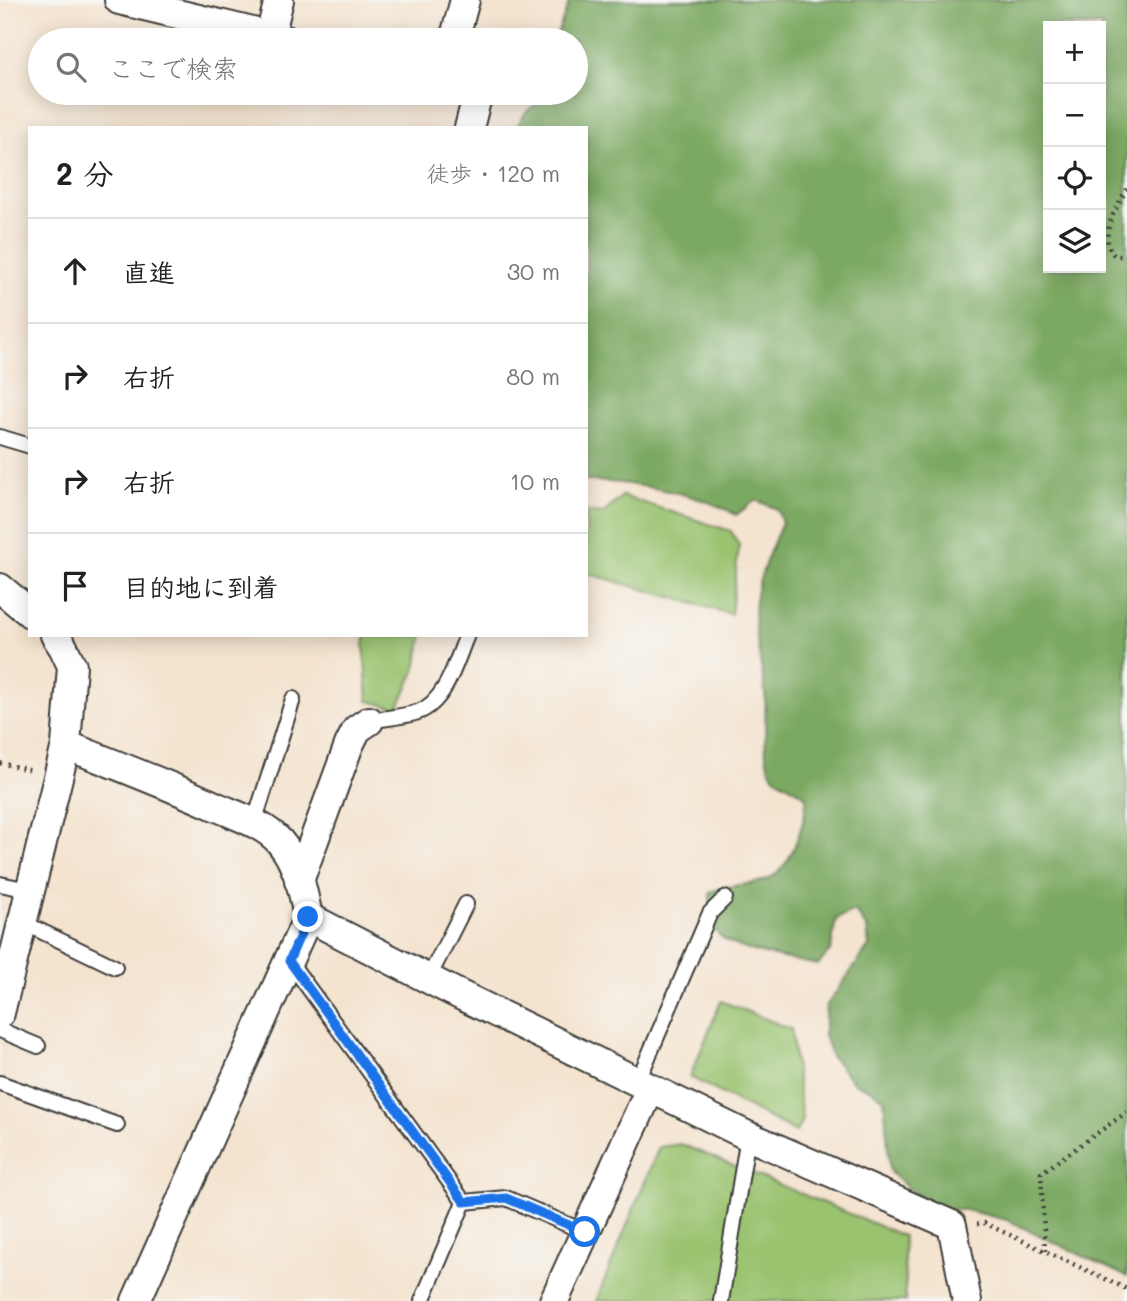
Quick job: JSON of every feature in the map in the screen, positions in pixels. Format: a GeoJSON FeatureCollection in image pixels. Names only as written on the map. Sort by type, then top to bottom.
{"type":"FeatureCollection","features":[{"type":"Feature","properties":{"kind":"street"},"geometry":{"type":"LineString","coordinates":[[120,0],[236,28]]}},
{"type":"Feature","properties":{"kind":"street"},"geometry":{"type":"LineString","coordinates":[[278,28],[279,0]]}},
{"type":"Feature","properties":{"kind":"street"},"geometry":{"type":"LineString","coordinates":[[457,28],[465,0]]}},
{"type":"Feature","properties":{"kind":"street"},"geometry":{"type":"LineString","coordinates":[[470,126],[475,105]]}},
{"type":"Feature","properties":{"kind":"street"},"geometry":{"type":"LineString","coordinates":[[0,588],[28,611]]}},
{"type":"Feature","properties":{"kind":"street"},"geometry":{"type":"LineString","coordinates":[[0,1013],[66,745],[72,666],[56,637]]}},
{"type":"Feature","properties":{"kind":"street"},"geometry":{"type":"LineString","coordinates":[[299,881],[349,746],[357,729],[369,720]]}},
{"type":"Feature","properties":{"kind":"street"},"geometry":{"type":"LineString","coordinates":[[66,745],[254,823],[279,841],[292,859],[308,917],[136,1301]]}},
{"type":"Feature","properties":{"kind":"street"},"geometry":{"type":"LineString","coordinates":[[308,917],[643,1086],[748,1136],[952,1225],[967,1301]]}},
{"type":"Feature","properties":{"kind":"street"},"geometry":{"type":"LineString","coordinates":[[554,1301],[585,1232],[643,1086]]}},
{"type":"Feature","properties":{"kind":"lane"},"geometry":{"type":"LineString","coordinates":[[0,437],[28,445]]}},
{"type":"Feature","properties":{"kind":"lane"},"geometry":{"type":"LineString","coordinates":[[369,720],[419,712],[435,701],[448,681],[466,637]]}},
{"type":"Feature","properties":{"kind":"lane"},"geometry":{"type":"LineString","coordinates":[[254,823],[293,699]]}},
{"type":"Feature","properties":{"kind":"lane"},"geometry":{"type":"LineString","coordinates":[[0,884],[29,890]]}},
{"type":"Feature","properties":{"kind":"lane"},"geometry":{"type":"LineString","coordinates":[[643,1086],[710,913],[725,898]]}},
{"type":"Feature","properties":{"kind":"lane"},"geometry":{"type":"LineString","coordinates":[[428,979],[466,904]]}},
{"type":"Feature","properties":{"kind":"lane"},"geometry":{"type":"LineString","coordinates":[[22,922],[115,967]]}},
{"type":"Feature","properties":{"kind":"lane"},"geometry":{"type":"LineString","coordinates":[[289,961],[464,1202]]}},
{"type":"Feature","properties":{"kind":"lane"},"geometry":{"type":"LineString","coordinates":[[0,1030],[38,1046]]}},
{"type":"Feature","properties":{"kind":"lane"},"geometry":{"type":"LineString","coordinates":[[0,1083],[117,1125]]}},
{"type":"Feature","properties":{"kind":"lane"},"geometry":{"type":"LineString","coordinates":[[721,1301],[748,1136]]}},
{"type":"Feature","properties":{"kind":"lane"},"geometry":{"type":"LineString","coordinates":[[464,1202],[506,1198],[585,1232]]}},
{"type":"Feature","properties":{"kind":"lane"},"geometry":{"type":"LineString","coordinates":[[422,1301],[464,1202]]}},
{"type":"Feature","properties":{"kind":"path"},"geometry":{"type":"LineString","coordinates":[[1127,189],[1107,230],[1111,252],[1115,256],[1127,257]]}},
{"type":"Feature","properties":{"kind":"path"},"geometry":{"type":"LineString","coordinates":[[0,764],[58,776]]}},
{"type":"Feature","properties":{"kind":"path"},"geometry":{"type":"LineString","coordinates":[[1045,1252],[1041,1173],[1127,1112]]}},
{"type":"Feature","properties":{"kind":"path"},"geometry":{"type":"LineString","coordinates":[[952,1225],[984,1223],[1127,1289]]}},
{"type":"Feature","properties":{"kind":"green space"},"geometry":{"type":"Polygon","coordinates":[[[570,0],[1127,0],[1127,1277],[1007,1220],[965,1210],[936,1209],[890,1172],[884,1099],[855,1084],[831,1056],[824,1035],[826,1006],[869,946],[867,928],[855,911],[836,919],[831,950],[818,965],[737,946],[726,941],[716,931],[711,914],[710,892],[760,882],[779,872],[795,845],[805,816],[806,797],[780,781],[769,768],[765,742],[765,692],[755,621],[755,600],[760,581],[782,523],[777,509],[756,500],[736,515],[704,501],[664,490],[588,481],[588,126],[517,126],[526,112],[535,105],[588,105],[588,28],[560,28],[570,0]]]}},
{"type":"Feature","properties":{"kind":"green space"},"geometry":{"type":"Polygon","coordinates":[[[622,496],[731,531],[739,545],[731,614],[588,574],[588,512],[603,514],[622,496]]]}},
{"type":"Feature","properties":{"kind":"green space"},"geometry":{"type":"Polygon","coordinates":[[[366,637],[423,637],[416,669],[398,708],[368,701],[366,637]]]}},
{"type":"Feature","properties":{"kind":"green space"},"geometry":{"type":"Polygon","coordinates":[[[721,1001],[791,1029],[802,1120],[796,1132],[690,1077],[721,1001]]]}},
{"type":"Feature","properties":{"kind":"green space"},"geometry":{"type":"Polygon","coordinates":[[[681,1144],[903,1236],[906,1301],[596,1301],[659,1147],[681,1144]]]}},
{"type":"Feature","properties":{"kind":"route"},"geometry":{"type":"LineString","coordinates":[[308,917],[289,961],[464,1202],[506,1198],[585,1232]]}}]}
